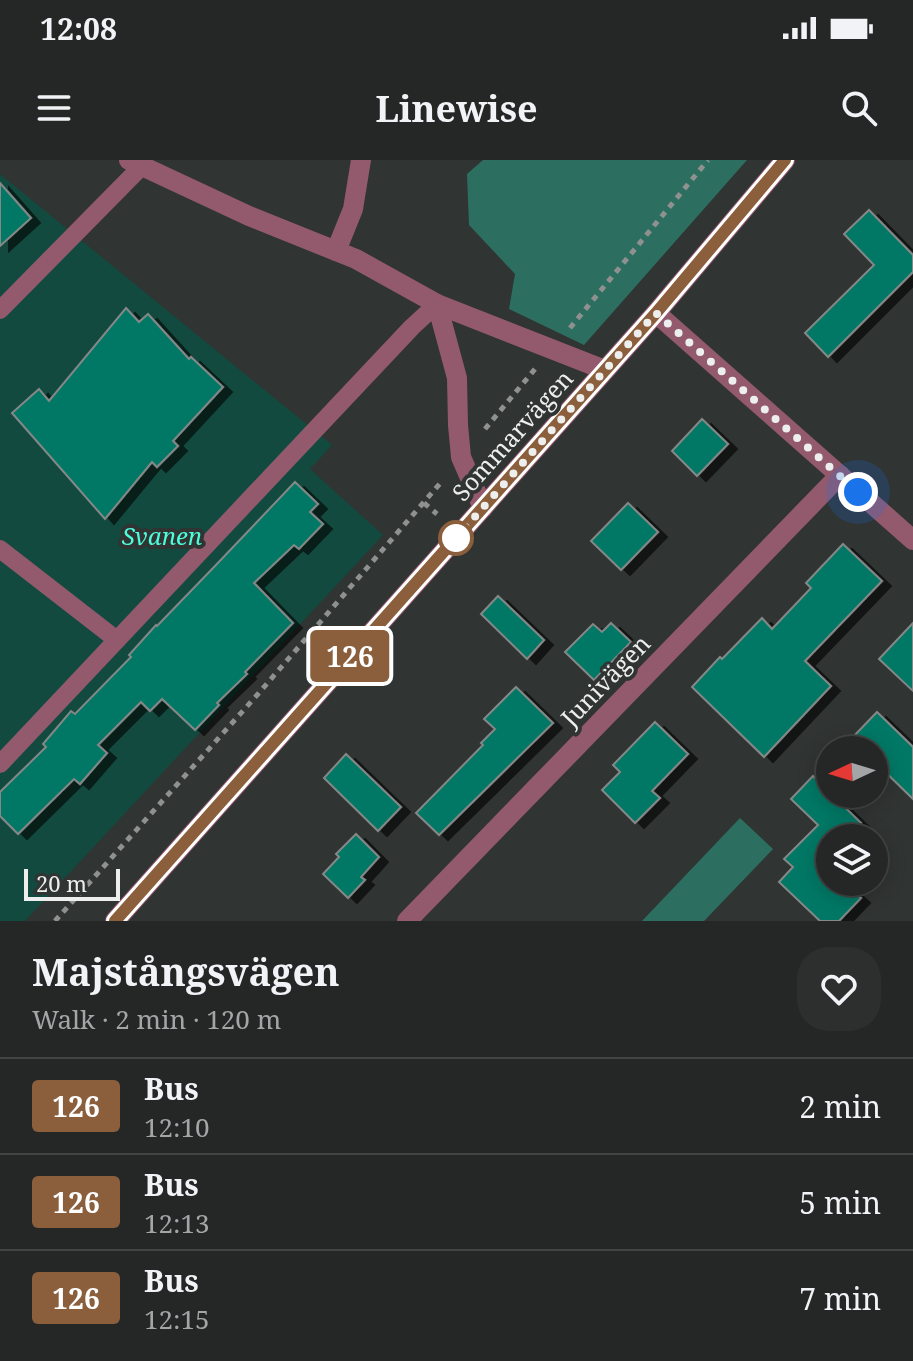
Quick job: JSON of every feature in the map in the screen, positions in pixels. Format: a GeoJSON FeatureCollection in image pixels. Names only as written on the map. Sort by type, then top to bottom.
{"type":"FeatureCollection","features":[{"type":"Feature","properties":{"kind":"street"},"geometry":{"type":"LineString","coordinates":[[336,251],[353,209],[361,160]]}},
{"type":"Feature","properties":{"kind":"street","name":"Sommarvägen"},"geometry":{"type":"LineString","coordinates":[[115,921],[656,313],[785,160]]}},
{"type":"Feature","properties":{"kind":"street"},"geometry":{"type":"LineString","coordinates":[[136,163],[249,216],[356,259],[437,304],[605,370]]}},
{"type":"Feature","properties":{"kind":"street"},"geometry":{"type":"LineString","coordinates":[[437,304],[457,378],[461,457],[483,508]]}},
{"type":"Feature","properties":{"kind":"street"},"geometry":{"type":"LineString","coordinates":[[656,313],[913,540]]}},
{"type":"Feature","properties":{"kind":"street","name":"Junivägen"},"geometry":{"type":"LineString","coordinates":[[407,921],[840,475]]}},
{"type":"Feature","properties":{"kind":"lane"},"geometry":{"type":"LineString","coordinates":[[0,310],[136,163]]}},
{"type":"Feature","properties":{"kind":"lane"},"geometry":{"type":"LineString","coordinates":[[0,764],[437,304]]}},
{"type":"Feature","properties":{"kind":"lane"},"geometry":{"type":"LineString","coordinates":[[0,549],[117,640]]}},
{"type":"Feature","properties":{"kind":"path"},"geometry":{"type":"LineString","coordinates":[[55,921],[424,503],[708,160]]}},
{"type":"Feature","properties":{"kind":"path"},"geometry":{"type":"LineString","coordinates":[[424,503],[437,514]]}},
{"type":"Feature","properties":{"kind":"green space"},"geometry":{"type":"Polygon","coordinates":[[[483,160],[747,160],[584,345],[509,309],[515,274],[469,225],[467,174],[483,160]]]}},
{"type":"Feature","properties":{"kind":"green space","name":"Svanen"},"geometry":{"type":"Polygon","coordinates":[[[0,174],[332,445],[310,469],[383,535],[25,921],[0,921],[0,174]]]}},
{"type":"Feature","properties":{"kind":"green space"},"geometry":{"type":"Polygon","coordinates":[[[740,818],[773,849],[704,921],[642,921],[740,818]]]}},
{"type":"Feature","properties":{"kind":"building"},"geometry":{"type":"Polygon","coordinates":[[[0,183],[31,218],[0,246],[0,183]]]}},
{"type":"Feature","properties":{"kind":"building"},"geometry":{"type":"Polygon","coordinates":[[[869,210],[913,255],[913,272],[828,357],[805,333],[874,265],[844,234],[869,210]]]}},
{"type":"Feature","properties":{"kind":"building"},"geometry":{"type":"Polygon","coordinates":[[[126,308],[139,322],[148,314],[189,359],[191,357],[223,387],[173,441],[178,446],[157,467],[152,462],[105,519],[12,413],[39,389],[49,401],[126,308]]]}},
{"type":"Feature","properties":{"kind":"building"},"geometry":{"type":"Polygon","coordinates":[[[702,419],[728,444],[697,476],[672,451],[702,419]]]}},
{"type":"Feature","properties":{"kind":"building"},"geometry":{"type":"Polygon","coordinates":[[[295,482],[318,504],[310,512],[323,524],[299,549],[294,545],[254,583],[293,623],[195,730],[162,699],[150,711],[141,702],[98,745],[107,753],[80,784],[74,779],[18,834],[0,816],[0,792],[46,747],[43,744],[71,711],[75,714],[131,657],[129,655],[156,625],[295,482]]]}},
{"type":"Feature","properties":{"kind":"building"},"geometry":{"type":"Polygon","coordinates":[[[628,503],[658,532],[621,570],[591,541],[628,503]]]}},
{"type":"Feature","properties":{"kind":"building"},"geometry":{"type":"Polygon","coordinates":[[[843,544],[882,581],[805,661],[831,686],[764,757],[692,687],[762,618],[772,629],[811,588],[806,583],[843,544]]]}},
{"type":"Feature","properties":{"kind":"building"},"geometry":{"type":"Polygon","coordinates":[[[498,596],[544,640],[527,659],[481,614],[498,596]]]}},
{"type":"Feature","properties":{"kind":"building"},"geometry":{"type":"Polygon","coordinates":[[[611,623],[631,642],[594,680],[565,652],[593,624],[602,632],[611,623]]]}},
{"type":"Feature","properties":{"kind":"building"},"geometry":{"type":"Polygon","coordinates":[[[913,623],[913,691],[879,659],[913,623]]]}},
{"type":"Feature","properties":{"kind":"building"},"geometry":{"type":"Polygon","coordinates":[[[516,687],[553,723],[439,835],[416,813],[483,745],[481,743],[495,729],[484,719],[516,687]]]}},
{"type":"Feature","properties":{"kind":"building"},"geometry":{"type":"Polygon","coordinates":[[[877,712],[913,747],[913,799],[888,775],[888,736],[854,736],[877,712]]]}},
{"type":"Feature","properties":{"kind":"building"},"geometry":{"type":"Polygon","coordinates":[[[655,722],[688,754],[652,791],[660,798],[635,823],[602,790],[620,772],[613,765],[655,722]]]}},
{"type":"Feature","properties":{"kind":"building"},"geometry":{"type":"Polygon","coordinates":[[[346,754],[401,807],[378,831],[324,778],[346,754]]]}},
{"type":"Feature","properties":{"kind":"building"},"geometry":{"type":"Polygon","coordinates":[[[813,776],[816,779],[816,808],[846,808],[861,823],[817,824],[791,799],[813,776]]]}},
{"type":"Feature","properties":{"kind":"building"},"geometry":{"type":"Polygon","coordinates":[[[816,827],[816,896],[861,898],[839,921],[820,921],[779,882],[793,867],[784,859],[816,827]]]}},
{"type":"Feature","properties":{"kind":"building"},"geometry":{"type":"Polygon","coordinates":[[[356,834],[379,857],[361,877],[365,880],[348,898],[323,874],[339,857],[336,854],[356,834]]]}},
{"type":"Feature","properties":{"kind":"bus line","name":"126"},"geometry":{"type":"LineString","coordinates":[[115,921],[656,313],[785,160]]}},
{"type":"Feature","properties":{"kind":"route"},"geometry":{"type":"LineString","coordinates":[[456,538],[656,313],[858,492]]}}]}
